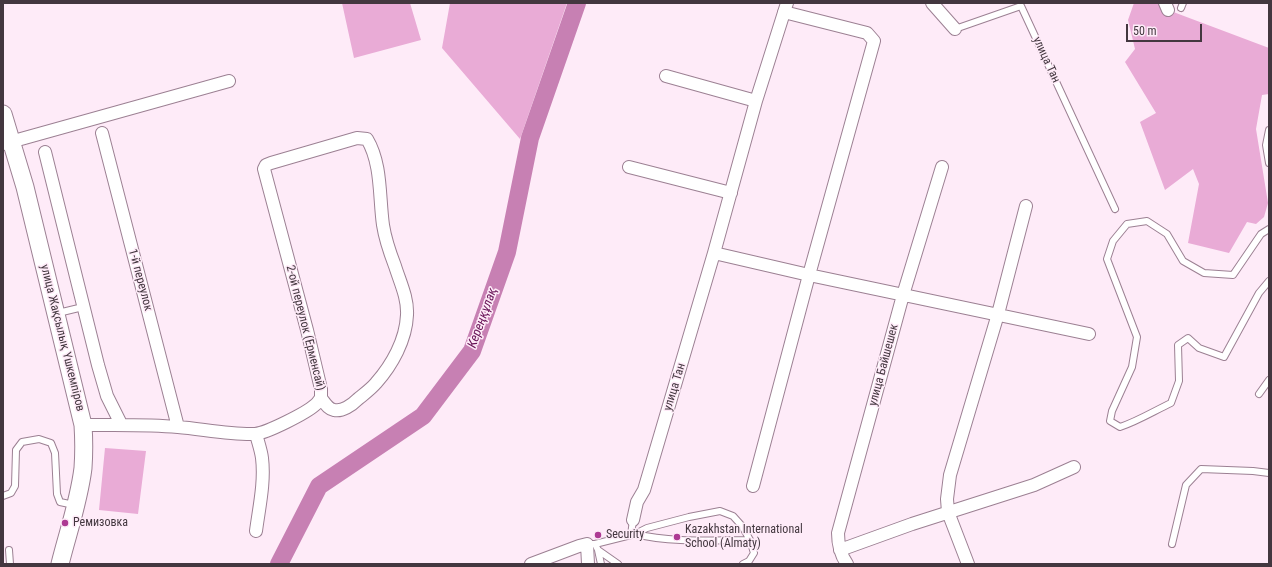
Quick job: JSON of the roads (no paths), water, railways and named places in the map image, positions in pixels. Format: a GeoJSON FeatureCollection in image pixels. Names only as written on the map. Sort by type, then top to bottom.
{"type":"FeatureCollection","features":[{"type":"Feature","properties":{"kind":"street","name":"улица Тан"},"geometry":{"type":"LineString","coordinates":[[932,3],[955,29]]}},
{"type":"Feature","properties":{"kind":"street","name":"улица Тан"},"geometry":{"type":"LineString","coordinates":[[633,520],[637,502],[644,490],[714,254],[756,101],[785,7]]}},
{"type":"Feature","properties":{"kind":"street"},"geometry":{"type":"LineString","coordinates":[[753,486],[809,275],[874,41],[867,33],[785,7]]}},
{"type":"Feature","properties":{"kind":"street"},"geometry":{"type":"LineString","coordinates":[[666,76],[756,101]]}},
{"type":"Feature","properties":{"kind":"street"},"geometry":{"type":"LineString","coordinates":[[7,143],[229,81]]}},
{"type":"Feature","properties":{"kind":"street","name":"улица Жақсылық Үшкемпіров"},"geometry":{"type":"LineString","coordinates":[[3,114],[7,143],[25,187],[83,425],[83,470],[76,505],[60,564]]}},
{"type":"Feature","properties":{"kind":"street","name":"1-й переулок"},"geometry":{"type":"LineString","coordinates":[[102,133],[178,427]]}},
{"type":"Feature","properties":{"kind":"street","name":"2-ой переулок (Ерменсай)"},"geometry":{"type":"LineString","coordinates":[[83,425],[121,424],[178,427],[256,434],[270,430],[315,406],[321,398],[321,389],[307,330],[264,169],[271,163],[357,138],[367,139],[370,144],[378,174],[385,232],[405,297],[407,314],[406,328],[393,360],[376,384],[354,403],[342,410],[335,411],[328,408],[321,398]]}},
{"type":"Feature","properties":{"kind":"street"},"geometry":{"type":"LineString","coordinates":[[45,152],[104,388],[121,424]]}},
{"type":"Feature","properties":{"kind":"street"},"geometry":{"type":"LineString","coordinates":[[629,167],[730,193]]}},
{"type":"Feature","properties":{"kind":"street","name":"улица Байшешек"},"geometry":{"type":"LineString","coordinates":[[847,564],[838,544],[838,533],[903,295],[942,167]]}},
{"type":"Feature","properties":{"kind":"street"},"geometry":{"type":"LineString","coordinates":[[968,564],[948,512],[947,499],[950,475],[998,314],[1026,206]]}},
{"type":"Feature","properties":{"kind":"street"},"geometry":{"type":"LineString","coordinates":[[714,254],[1089,334]]}},
{"type":"Feature","properties":{"kind":"street"},"geometry":{"type":"LineString","coordinates":[[256,434],[261,452],[262,465],[262,483],[256,531]]}},
{"type":"Feature","properties":{"kind":"street"},"geometry":{"type":"LineString","coordinates":[[840,550],[948,512],[1034,485],[1074,467]]}},
{"type":"Feature","properties":{"kind":"street"},"geometry":{"type":"LineString","coordinates":[[531,564],[579,546],[593,546],[588,564]]}},
{"type":"Feature","properties":{"kind":"lane","name":"улица Тан"},"geometry":{"type":"LineString","coordinates":[[955,29],[1021,6],[1115,209]]}},
{"type":"Feature","properties":{"kind":"lane"},"geometry":{"type":"LineString","coordinates":[[1269,130],[1266,145],[1269,163]]}},
{"type":"Feature","properties":{"kind":"lane"},"geometry":{"type":"LineString","coordinates":[[1269,229],[1261,234],[1233,275],[1204,273],[1184,261],[1167,234],[1147,221],[1127,224],[1113,241],[1108,259],[1137,337],[1132,367],[1112,411],[1110,421],[1120,427],[1133,423],[1153,411],[1171,403],[1179,381],[1178,345],[1188,338],[1199,348],[1224,357],[1259,293],[1269,281]]}},
{"type":"Feature","properties":{"kind":"lane"},"geometry":{"type":"LineString","coordinates":[[56,314],[83,307]]}},
{"type":"Feature","properties":{"kind":"lane"},"geometry":{"type":"LineString","coordinates":[[1259,394],[1269,380]]}},
{"type":"Feature","properties":{"kind":"lane"},"geometry":{"type":"LineString","coordinates":[[3,496],[11,493],[15,486],[16,450],[22,442],[38,439],[51,443],[55,453],[57,494],[60,502],[76,505]]}},
{"type":"Feature","properties":{"kind":"lane"},"geometry":{"type":"LineString","coordinates":[[1172,544],[1186,485],[1200,469],[1269,473]]}},
{"type":"Feature","properties":{"kind":"lane"},"geometry":{"type":"LineString","coordinates":[[593,546],[689,516],[720,511],[733,516],[742,526],[750,540],[754,553],[749,561],[743,564]]}},
{"type":"Feature","properties":{"kind":"lane"},"geometry":{"type":"LineString","coordinates":[[633,520],[633,534]]}},
{"type":"Feature","properties":{"kind":"lane"},"geometry":{"type":"LineString","coordinates":[[633,534],[676,540],[750,540]]}},
{"type":"Feature","properties":{"kind":"lane"},"geometry":{"type":"LineString","coordinates":[[593,546],[600,564]]}},
{"type":"Feature","properties":{"kind":"lane"},"geometry":{"type":"LineString","coordinates":[[593,546],[618,564]]}},
{"type":"Feature","properties":{"kind":"lane"},"geometry":{"type":"LineString","coordinates":[[9,550],[10,564]]}},
{"type":"Feature","properties":{"kind":"waterway","name":"Кереңқұлақ"},"geometry":{"type":"LineString","coordinates":[[279,564],[319,486],[423,416],[472,351],[507,252],[530,138],[577,3]]}},
{"type":"Feature","properties":{"kind":"place","name":"Ремизовка"},"geometry":{"type":"Point","coordinates":[65,523]}},
{"type":"Feature","properties":{"kind":"place","name":"Security"},"geometry":{"type":"Point","coordinates":[598,535]}},
{"type":"Feature","properties":{"kind":"place","name":"Kazakhstan International School (Almaty)"},"geometry":{"type":"Point","coordinates":[677,537]}}]}
